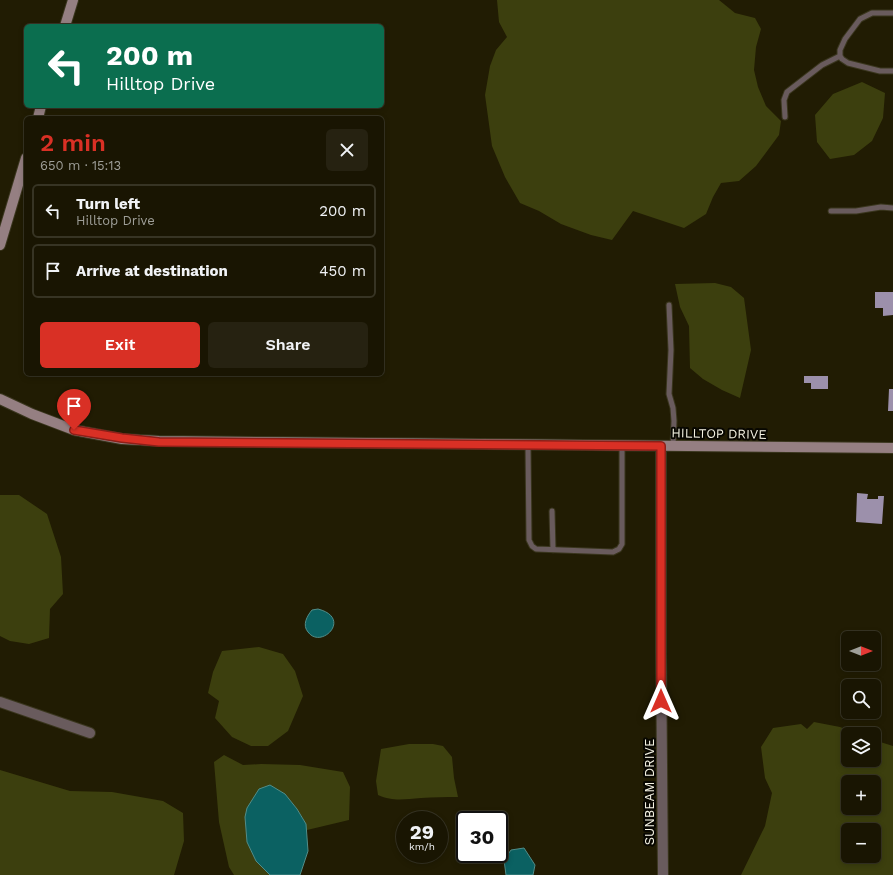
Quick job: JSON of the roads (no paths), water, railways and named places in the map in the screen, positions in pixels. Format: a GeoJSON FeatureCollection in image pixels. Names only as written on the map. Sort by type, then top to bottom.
{"type":"FeatureCollection","features":[{"type":"Feature","properties":{"kind":"street"},"geometry":{"type":"LineString","coordinates":[[66,24],[73,0]]}},
{"type":"Feature","properties":{"kind":"street"},"geometry":{"type":"LineString","coordinates":[[0,245],[24,165]]}},
{"type":"Feature","properties":{"kind":"street","name":"HILLTOP DRIVE"},"geometry":{"type":"LineString","coordinates":[[0,399],[32,414],[74,430],[122,438],[159,442],[893,448]]}},
{"type":"Feature","properties":{"kind":"street","name":"SUNBEAM DRIVE"},"geometry":{"type":"LineString","coordinates":[[661,446],[663,875]]}},
{"type":"Feature","properties":{"kind":"street"},"geometry":{"type":"LineString","coordinates":[[0,702],[90,733]]}},
{"type":"Feature","properties":{"kind":"lane"},"geometry":{"type":"LineString","coordinates":[[893,13],[872,13],[860,19],[845,39],[840,50],[840,56],[848,63],[880,71],[893,71]]}},
{"type":"Feature","properties":{"kind":"lane"},"geometry":{"type":"LineString","coordinates":[[785,116],[784,100],[787,92],[822,65],[840,56]]}},
{"type":"Feature","properties":{"kind":"lane"},"geometry":{"type":"LineString","coordinates":[[831,211],[856,211],[893,208]]}},
{"type":"Feature","properties":{"kind":"lane"},"geometry":{"type":"LineString","coordinates":[[669,305],[671,350],[669,394],[673,408],[674,420],[673,446]]}},
{"type":"Feature","properties":{"kind":"lane"},"geometry":{"type":"LineString","coordinates":[[528,444],[529,540],[532,546],[536,549],[613,552],[619,549],[622,544],[622,445]]}},
{"type":"Feature","properties":{"kind":"lane"},"geometry":{"type":"LineString","coordinates":[[552,511],[553,550]]}},
{"type":"Feature","properties":{"kind":"water"},"geometry":{"type":"Polygon","coordinates":[[[318,609],[328,613],[333,619],[334,625],[331,631],[326,635],[314,637],[308,632],[305,624],[310,612],[318,609]]]}},
{"type":"Feature","properties":{"kind":"water"},"geometry":{"type":"Polygon","coordinates":[[[270,785],[285,794],[297,809],[306,824],[308,851],[300,875],[270,875],[256,861],[247,842],[245,817],[247,808],[259,789],[270,785]]]}},
{"type":"Feature","properties":{"kind":"water"},"geometry":{"type":"Polygon","coordinates":[[[524,848],[535,865],[533,875],[506,875],[504,863],[508,863],[508,854],[511,850],[524,848]]]}}]}
